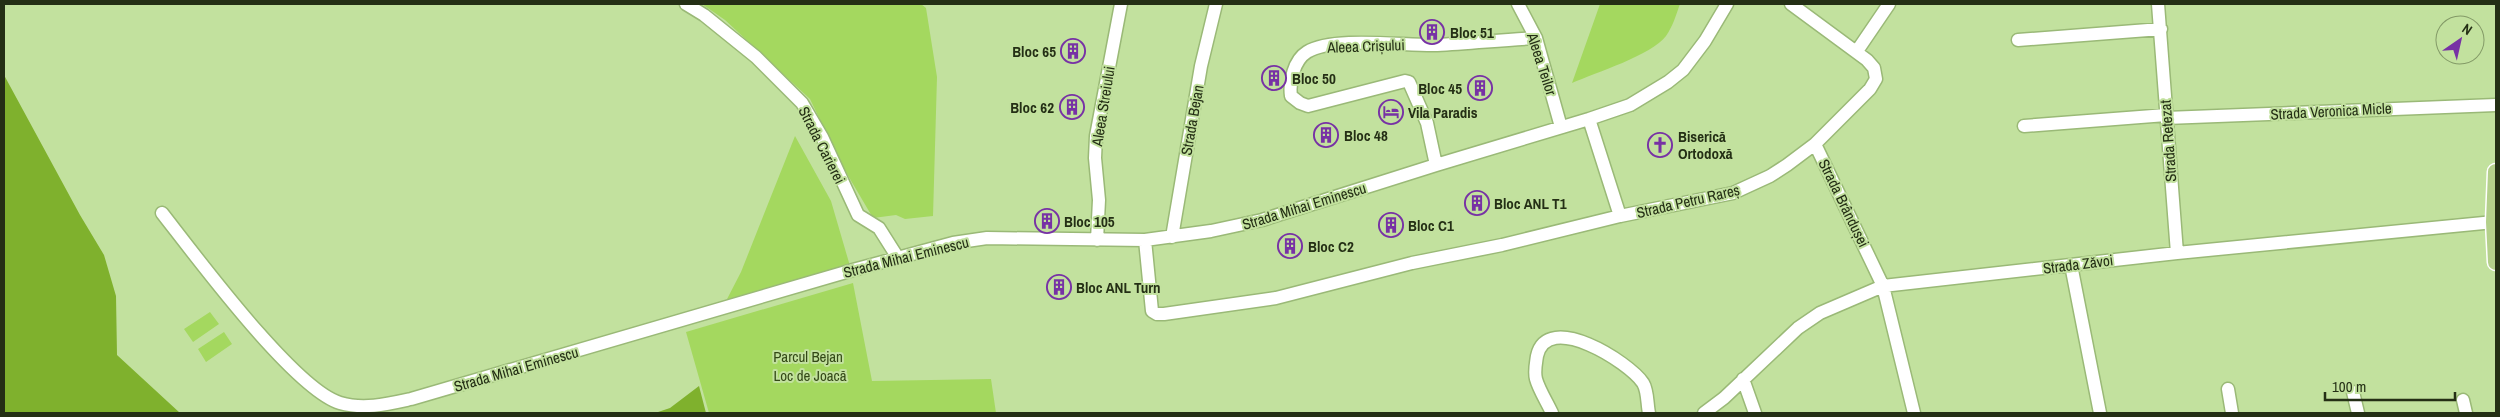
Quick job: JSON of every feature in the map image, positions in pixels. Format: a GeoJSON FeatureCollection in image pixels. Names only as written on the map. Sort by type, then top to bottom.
{"type":"FeatureCollection","features":[{"type":"Feature","properties":{"kind":"main road"},"geometry":{"type":"LineString","coordinates":[[2496,172],[2494,222],[2496,260]]}},
{"type":"Feature","properties":{"kind":"street","name":"Strada Carierei"},"geometry":{"type":"LineString","coordinates":[[686,4],[712,21],[756,57],[802,103],[822,137],[858,215],[879,228],[898,258]]}},
{"type":"Feature","properties":{"kind":"street","name":"Aleea Streiului"},"geometry":{"type":"LineString","coordinates":[[1098,240],[1099,200],[1095,158],[1096,136],[1121,4]]}},
{"type":"Feature","properties":{"kind":"street","name":"Strada Bejan"},"geometry":{"type":"LineString","coordinates":[[1172,237],[1201,66],[1216,4]]}},
{"type":"Feature","properties":{"kind":"street","name":"Aleea Teilor"},"geometry":{"type":"LineString","coordinates":[[1518,4],[1536,38],[1562,127]]}},
{"type":"Feature","properties":{"kind":"street","name":"Strada Brândușei"},"geometry":{"type":"LineString","coordinates":[[1791,4],[1857,52],[1874,68],[1876,79],[1870,89],[1815,144],[1883,286],[1914,413]]}},
{"type":"Feature","properties":{"kind":"street"},"geometry":{"type":"LineString","coordinates":[[1857,52],[1889,4]]}},
{"type":"Feature","properties":{"kind":"street","name":"Strada Retezat"},"geometry":{"type":"LineString","coordinates":[[2158,4],[2177,253]]}},
{"type":"Feature","properties":{"kind":"street","name":"Strada Mihai Eminescu"},"geometry":{"type":"LineString","coordinates":[[162,213],[264,338],[304,380],[339,402],[360,407],[411,399],[953,243],[987,238],[1145,240],[1172,237],[1262,220],[1630,105],[1668,82],[1683,70],[1694,56],[1723,7]]}},
{"type":"Feature","properties":{"kind":"street"},"geometry":{"type":"LineString","coordinates":[[2018,40],[2161,29]]}},
{"type":"Feature","properties":{"kind":"street","name":"Aleea Crișului"},"geometry":{"type":"LineString","coordinates":[[1436,165],[1427,124],[1409,82],[1405,81],[1308,106],[1291,96],[1292,77],[1300,58],[1314,49],[1339,44],[1436,45],[1536,38]]}},
{"type":"Feature","properties":{"kind":"street","name":"Strada Veronica Micle"},"geometry":{"type":"LineString","coordinates":[[2024,126],[2166,116],[2496,105]]}},
{"type":"Feature","properties":{"kind":"street","name":"Strada Petru Rareș"},"geometry":{"type":"LineString","coordinates":[[1589,119],[1620,216],[1732,193],[1770,176],[1815,144]]}},
{"type":"Feature","properties":{"kind":"street"},"geometry":{"type":"LineString","coordinates":[[1145,240],[1152,310],[1157,314],[1164,314],[1276,298],[1412,262],[1502,245],[1620,216]]}},
{"type":"Feature","properties":{"kind":"street","name":"Strada Zăvoi"},"geometry":{"type":"LineString","coordinates":[[1707,412],[1798,328],[1820,313],[1883,286],[2177,253],[2494,222]]}},
{"type":"Feature","properties":{"kind":"street"},"geometry":{"type":"LineString","coordinates":[[2071,265],[2100,413]]}},
{"type":"Feature","properties":{"kind":"street"},"geometry":{"type":"LineString","coordinates":[[1552,413],[1536,379],[1536,364],[1538,352],[1544,343],[1553,338],[1563,336],[1600,350],[1631,371],[1644,386],[1649,413]]}},
{"type":"Feature","properties":{"kind":"street"},"geometry":{"type":"LineString","coordinates":[[1743,379],[1755,413]]}},
{"type":"Feature","properties":{"kind":"street"},"geometry":{"type":"LineString","coordinates":[[2228,389],[2232,413]]}},
{"type":"Feature","properties":{"kind":"street"},"geometry":{"type":"LineString","coordinates":[[2353,392],[2358,413]]}},
{"type":"Feature","properties":{"kind":"street"},"geometry":{"type":"LineString","coordinates":[[2463,400],[2466,413]]}},
{"type":"Feature","properties":{"kind":"green space"},"geometry":{"type":"Polygon","coordinates":[[[702,4],[921,4],[926,8],[937,77],[933,216],[905,219],[896,215],[873,218],[840,162],[810,99],[725,20],[702,4]]]}},
{"type":"Feature","properties":{"kind":"green space"},"geometry":{"type":"Polygon","coordinates":[[[1600,4],[1680,4],[1671,28],[1659,43],[1636,57],[1572,83],[1600,4]]]}},
{"type":"Feature","properties":{"kind":"green space"},"geometry":{"type":"Polygon","coordinates":[[[4,75],[80,215],[104,255],[116,296],[117,355],[180,413],[4,413],[4,75]]]}},
{"type":"Feature","properties":{"kind":"green space"},"geometry":{"type":"Polygon","coordinates":[[[795,136],[831,201],[850,266],[725,303],[741,272],[795,136]]]}},
{"type":"Feature","properties":{"kind":"green space","name":"Parcul Bejan"},"geometry":{"type":"Polygon","coordinates":[[[853,283],[872,381],[991,379],[996,413],[709,413],[686,332],[853,283]]]}},
{"type":"Feature","properties":{"kind":"green space"},"geometry":{"type":"Polygon","coordinates":[[[210,312],[219,324],[193,342],[184,329],[210,312]]]}},
{"type":"Feature","properties":{"kind":"green space"},"geometry":{"type":"Polygon","coordinates":[[[224,332],[232,344],[206,362],[198,349],[224,332]]]}},
{"type":"Feature","properties":{"kind":"green space"},"geometry":{"type":"Polygon","coordinates":[[[699,386],[706,413],[655,413],[670,408],[699,386]]]}},
{"type":"Feature","properties":{"kind":"place","name":"Bloc 51"},"geometry":{"type":"Point","coordinates":[1432,32]}},
{"type":"Feature","properties":{"kind":"place","name":"Bloc 65"},"geometry":{"type":"Point","coordinates":[1073,51]}},
{"type":"Feature","properties":{"kind":"place","name":"Bloc 50"},"geometry":{"type":"Point","coordinates":[1274,78]}},
{"type":"Feature","properties":{"kind":"place","name":"Bloc 45"},"geometry":{"type":"Point","coordinates":[1480,88]}},
{"type":"Feature","properties":{"kind":"place","name":"Bloc 62"},"geometry":{"type":"Point","coordinates":[1072,107]}},
{"type":"Feature","properties":{"kind":"place","name":"Vila Paradis"},"geometry":{"type":"Point","coordinates":[1391,112]}},
{"type":"Feature","properties":{"kind":"place","name":"Bloc 48"},"geometry":{"type":"Point","coordinates":[1326,135]}},
{"type":"Feature","properties":{"kind":"place","name":"Biserică Ortodoxă"},"geometry":{"type":"Point","coordinates":[1660,145]}},
{"type":"Feature","properties":{"kind":"place","name":"Bloc ANL T1"},"geometry":{"type":"Point","coordinates":[1477,203]}},
{"type":"Feature","properties":{"kind":"place","name":"Bloc 105"},"geometry":{"type":"Point","coordinates":[1047,221]}},
{"type":"Feature","properties":{"kind":"place","name":"Bloc C1"},"geometry":{"type":"Point","coordinates":[1391,225]}},
{"type":"Feature","properties":{"kind":"place","name":"Bloc C2"},"geometry":{"type":"Point","coordinates":[1290,246]}},
{"type":"Feature","properties":{"kind":"place","name":"Bloc ANL Turn"},"geometry":{"type":"Point","coordinates":[1059,287]}},
{"type":"Feature","properties":{"kind":"park label","name":"Loc de Joacă"},"geometry":{"type":"Point","coordinates":[810,375]}}]}
